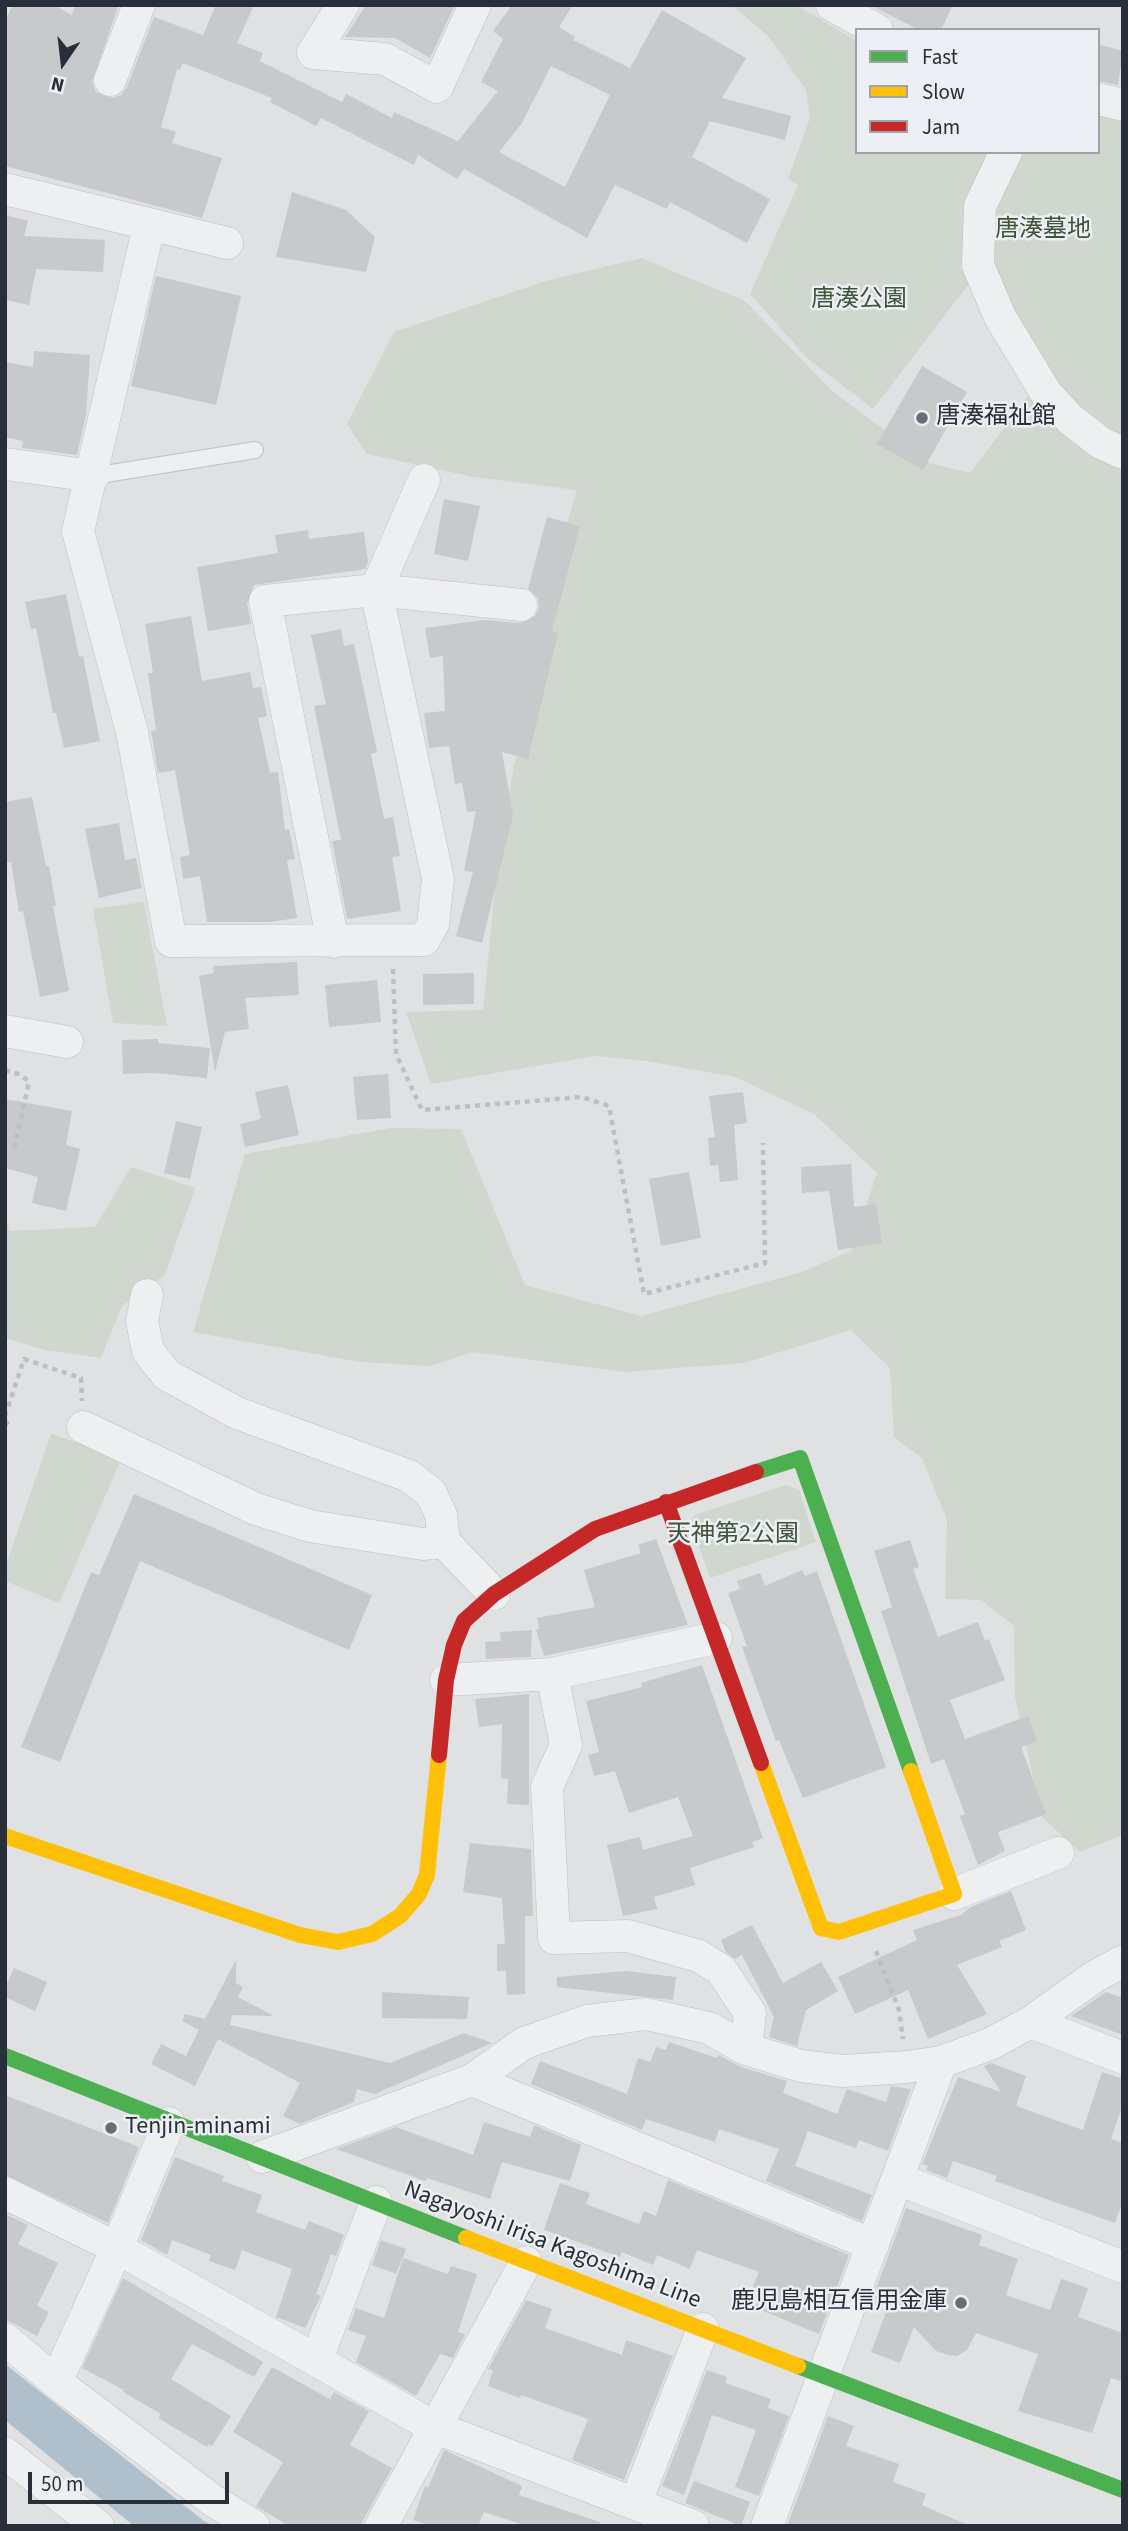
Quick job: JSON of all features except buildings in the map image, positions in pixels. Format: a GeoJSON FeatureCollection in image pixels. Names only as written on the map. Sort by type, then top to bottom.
{"type":"FeatureCollection","features":[{"type":"Feature","properties":{"kind":"street"},"geometry":{"type":"LineString","coordinates":[[110,80],[139,5]]}},
{"type":"Feature","properties":{"kind":"street"},"geometry":{"type":"LineString","coordinates":[[343,5],[313,53],[385,59],[437,87],[475,5]]}},
{"type":"Feature","properties":{"kind":"street"},"geometry":{"type":"LineString","coordinates":[[832,5],[873,28]]}},
{"type":"Feature","properties":{"kind":"street"},"geometry":{"type":"LineString","coordinates":[[1100,99],[1123,105]]}},
{"type":"Feature","properties":{"kind":"street"},"geometry":{"type":"LineString","coordinates":[[1005,154],[980,206],[978,265],[1000,317],[1046,393],[1070,419],[1101,443],[1123,453]]}},
{"type":"Feature","properties":{"kind":"street"},"geometry":{"type":"LineString","coordinates":[[5,189],[227,243]]}},
{"type":"Feature","properties":{"kind":"street"},"geometry":{"type":"LineString","coordinates":[[149,226],[93,477],[78,531],[132,732],[171,941],[424,940],[433,923],[438,879],[376,590],[424,480]]}},
{"type":"Feature","properties":{"kind":"street"},"geometry":{"type":"LineString","coordinates":[[5,464],[93,477]]}},
{"type":"Feature","properties":{"kind":"street"},"geometry":{"type":"LineString","coordinates":[[333,942],[265,601],[376,590],[521,605]]}},
{"type":"Feature","properties":{"kind":"street"},"geometry":{"type":"LineString","coordinates":[[5,1031],[67,1042]]}},
{"type":"Feature","properties":{"kind":"street"},"geometry":{"type":"LineString","coordinates":[[147,1295],[142,1321],[148,1351],[167,1375],[237,1413],[409,1476],[431,1493],[441,1515],[444,1542],[494,1594]]}},
{"type":"Feature","properties":{"kind":"street"},"geometry":{"type":"LineString","coordinates":[[83,1426],[256,1509],[310,1526],[423,1544],[444,1542]]}},
{"type":"Feature","properties":{"kind":"street"},"geometry":{"type":"LineString","coordinates":[[5,1836],[300,1936],[338,1942],[372,1934],[400,1916],[419,1894],[427,1875],[446,1680],[454,1645],[464,1620],[494,1594],[552,1553],[595,1529],[666,1502],[800,1458],[954,1894]]}},
{"type":"Feature","properties":{"kind":"street"},"geometry":{"type":"LineString","coordinates":[[666,1502],[821,1928],[839,1932],[954,1894],[1058,1853]]}},
{"type":"Feature","properties":{"kind":"street"},"geometry":{"type":"LineString","coordinates":[[446,1680],[552,1674],[716,1638]]}},
{"type":"Feature","properties":{"kind":"street"},"geometry":{"type":"LineString","coordinates":[[552,1674],[566,1745],[547,1787],[554,1938],[628,1936],[699,1956],[721,1970],[750,2013],[746,2049]]}},
{"type":"Feature","properties":{"kind":"street"},"geometry":{"type":"LineString","coordinates":[[262,2157],[472,2080],[524,2043],[598,2019],[646,2014],[709,2028],[746,2049],[801,2066],[843,2071],[907,2067],[942,2062],[990,2044],[1031,2022],[1094,1977],[1123,1961]]}},
{"type":"Feature","properties":{"kind":"street"},"geometry":{"type":"LineString","coordinates":[[1031,2022],[1123,2058]]}},
{"type":"Feature","properties":{"kind":"street","name":"Nagayoshi Irisa Kagoshima Line"},"geometry":{"type":"LineString","coordinates":[[5,2056],[526,2262],[1123,2490]]}},
{"type":"Feature","properties":{"kind":"street"},"geometry":{"type":"LineString","coordinates":[[767,2526],[942,2062]]}},
{"type":"Feature","properties":{"kind":"street"},"geometry":{"type":"LineString","coordinates":[[472,2080],[873,2245]]}},
{"type":"Feature","properties":{"kind":"street"},"geometry":{"type":"LineString","coordinates":[[56,2382],[117,2248],[169,2123]]}},
{"type":"Feature","properties":{"kind":"street"},"geometry":{"type":"LineString","coordinates":[[898,2179],[1123,2267]]}},
{"type":"Feature","properties":{"kind":"street"},"geometry":{"type":"LineString","coordinates":[[5,2193],[117,2248],[434,2427],[694,2526]]}},
{"type":"Feature","properties":{"kind":"street"},"geometry":{"type":"LineString","coordinates":[[317,2359],[376,2202]]}},
{"type":"Feature","properties":{"kind":"street"},"geometry":{"type":"LineString","coordinates":[[381,2526],[526,2262]]}},
{"type":"Feature","properties":{"kind":"street"},"geometry":{"type":"LineString","coordinates":[[636,2502],[702,2329]]}},
{"type":"Feature","properties":{"kind":"street"},"geometry":{"type":"LineString","coordinates":[[5,2339],[56,2382],[212,2500],[254,2526]]}},
{"type":"Feature","properties":{"kind":"street"},"geometry":{"type":"LineString","coordinates":[[5,2453],[98,2526]]}},
{"type":"Feature","properties":{"kind":"lane"},"geometry":{"type":"LineString","coordinates":[[93,477],[255,450]]}},
{"type":"Feature","properties":{"kind":"path"},"geometry":{"type":"LineString","coordinates":[[392,941],[396,1054],[422,1110],[582,1097],[609,1106],[644,1294],[765,1263],[763,1143]]}},
{"type":"Feature","properties":{"kind":"path"},"geometry":{"type":"LineString","coordinates":[[5,1070],[22,1075],[29,1082],[13,1153]]}},
{"type":"Feature","properties":{"kind":"path"},"geometry":{"type":"LineString","coordinates":[[6,1420],[24,1359],[81,1378],[83,1426]]}},
{"type":"Feature","properties":{"kind":"path"},"geometry":{"type":"LineString","coordinates":[[865,1923],[899,2010],[907,2067]]}},
{"type":"Feature","properties":{"kind":"green space","name":"唐湊墓地"},"geometry":{"type":"Polygon","coordinates":[[[732,5],[796,5],[855,40],[855,154],[1100,154],[1100,114],[1123,119],[1123,442],[1110,437],[1059,388],[1002,298],[959,264],[969,284],[873,409],[807,358],[750,294],[798,185],[788,179],[810,118],[806,90],[769,37],[732,5]]]}},
{"type":"Feature","properties":{"kind":"green space"},"geometry":{"type":"Polygon","coordinates":[[[641,258],[745,301],[831,390],[929,463],[970,473],[1030,394],[1123,464],[1123,1835],[1080,1852],[1042,1817],[1015,1697],[1014,1626],[981,1600],[945,1599],[947,1520],[922,1458],[894,1437],[890,1368],[851,1330],[744,1363],[625,1372],[473,1352],[431,1366],[360,1362],[193,1332],[245,1154],[391,1128],[461,1129],[525,1285],[641,1316],[799,1273],[851,1251],[877,1173],[814,1114],[735,1077],[646,1061],[595,1056],[431,1084],[406,1012],[483,1010],[496,879],[514,765],[538,703],[539,613],[577,490],[474,477],[367,454],[347,424],[394,332],[546,281],[641,258]]]}},
{"type":"Feature","properties":{"kind":"green space"},"geometry":{"type":"Polygon","coordinates":[[[144,902],[167,1026],[113,1023],[93,909],[144,902]]]}},
{"type":"Feature","properties":{"kind":"green space"},"geometry":{"type":"Polygon","coordinates":[[[131,1167],[195,1188],[165,1275],[122,1306],[101,1358],[45,1350],[5,1338],[5,1206],[9,1231],[95,1227],[131,1167]]]}},
{"type":"Feature","properties":{"kind":"green space"},"geometry":{"type":"Polygon","coordinates":[[[51,1434],[122,1457],[59,1603],[5,1581],[5,1568],[51,1434]]]}},
{"type":"Feature","properties":{"kind":"green space","name":"天神第2公園"},"geometry":{"type":"Polygon","coordinates":[[[786,1485],[799,1490],[816,1542],[710,1578],[691,1524],[694,1515],[786,1485]]]}},
{"type":"Feature","properties":{"kind":"water"},"geometry":{"type":"Polygon","coordinates":[[[5,2364],[204,2521],[214,2526],[134,2526],[5,2420],[5,2364]]]}},
{"type":"Feature","properties":{"kind":"traffic: fast"},"geometry":{"type":"LineString","coordinates":[[756,1472],[800,1458],[911,1771]]}},
{"type":"Feature","properties":{"kind":"traffic: fast"},"geometry":{"type":"LineString","coordinates":[[5,2056],[466,2238]]}},
{"type":"Feature","properties":{"kind":"traffic: fast"},"geometry":{"type":"LineString","coordinates":[[798,2366],[1123,2490]]}},
{"type":"Feature","properties":{"kind":"traffic: slow"},"geometry":{"type":"LineString","coordinates":[[5,1836],[300,1935],[338,1942],[372,1934],[400,1916],[419,1894],[427,1875],[439,1755]]}},
{"type":"Feature","properties":{"kind":"traffic: slow"},"geometry":{"type":"LineString","coordinates":[[761,1763],[821,1928],[839,1932],[954,1894],[911,1771]]}},
{"type":"Feature","properties":{"kind":"traffic: slow"},"geometry":{"type":"LineString","coordinates":[[466,2238],[798,2366]]}},
{"type":"Feature","properties":{"kind":"traffic: jam"},"geometry":{"type":"LineString","coordinates":[[439,1755],[446,1680],[454,1645],[464,1621],[494,1594],[595,1529],[756,1472]]}},
{"type":"Feature","properties":{"kind":"traffic: jam"},"geometry":{"type":"LineString","coordinates":[[666,1502],[761,1763]]}},
{"type":"Feature","properties":{"kind":"place","name":"唐湊福祉館"},"geometry":{"type":"Point","coordinates":[922,418]}},
{"type":"Feature","properties":{"kind":"place","name":"Tenjin-minami"},"geometry":{"type":"Point","coordinates":[111,2128]}},
{"type":"Feature","properties":{"kind":"place","name":"鹿児島相互信用金庫"},"geometry":{"type":"Point","coordinates":[961,2303]}},
{"type":"Feature","properties":{"kind":"park label","name":"唐湊公園"},"geometry":{"type":"Point","coordinates":[859,301]}}]}
